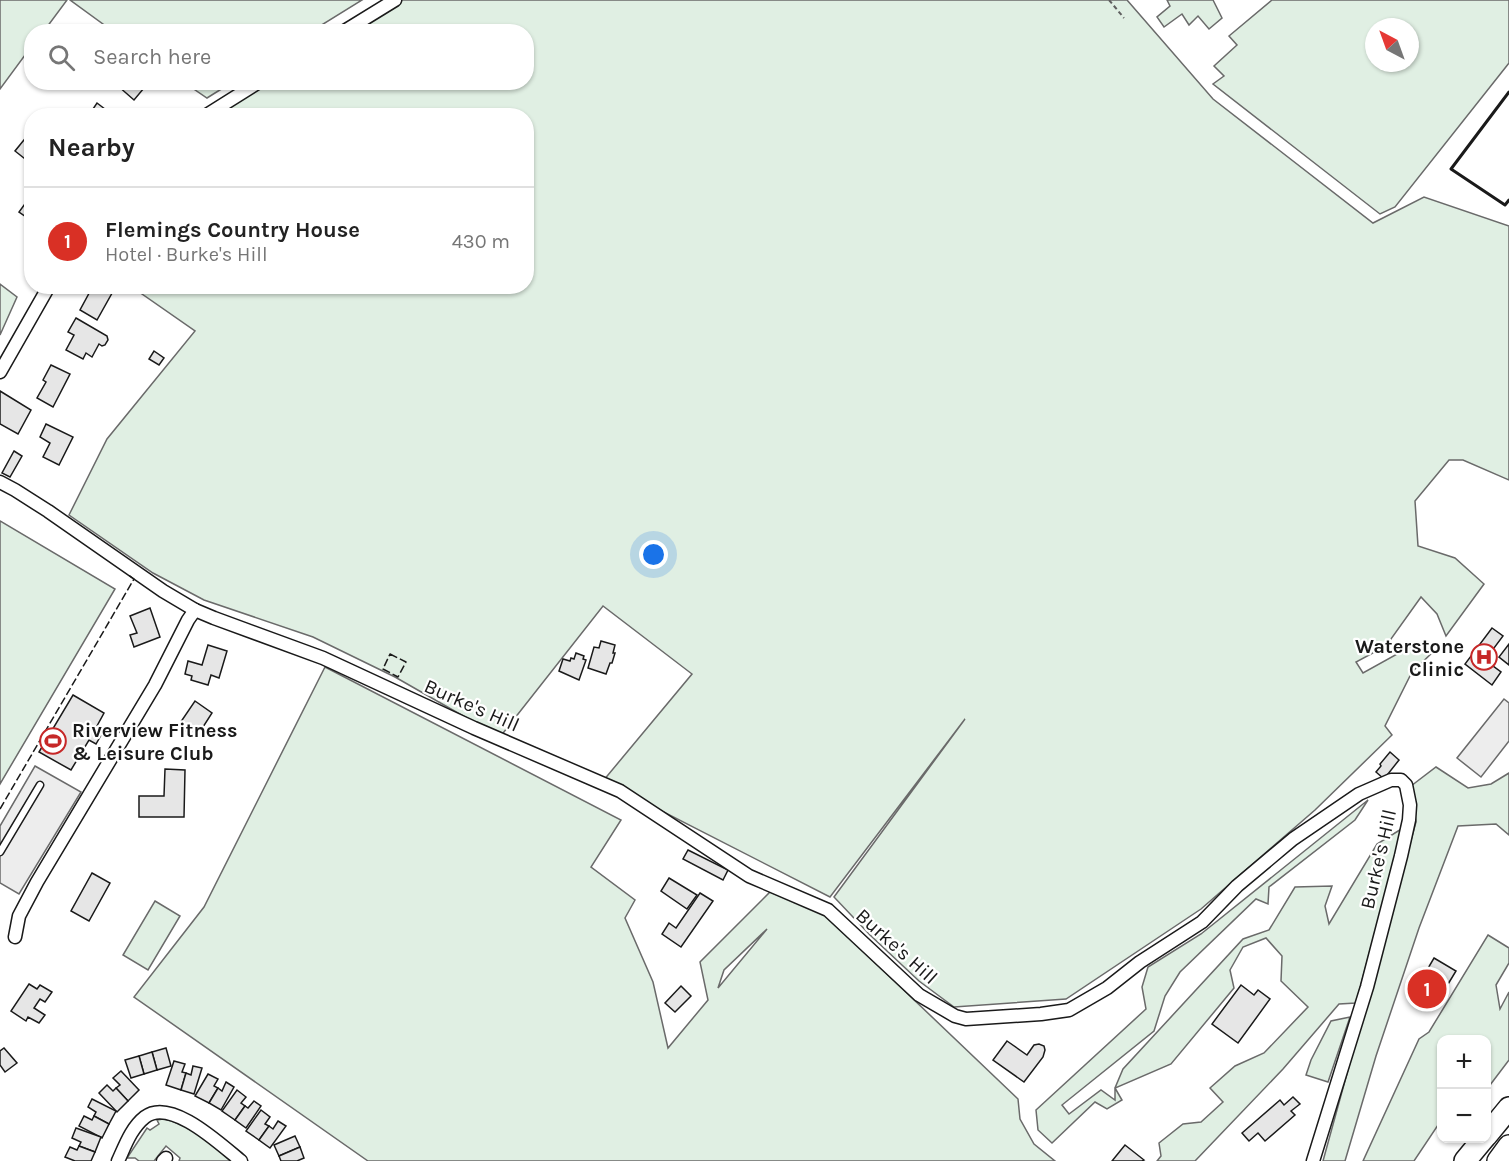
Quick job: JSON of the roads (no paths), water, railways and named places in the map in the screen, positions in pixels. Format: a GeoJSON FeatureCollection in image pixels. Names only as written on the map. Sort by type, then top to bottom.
{"type":"FeatureCollection","features":[{"type":"Feature","properties":{"kind":"highway"},"geometry":{"type":"LineString","coordinates":[[1491,1130],[1509,1108]]}},
{"type":"Feature","properties":{"kind":"highway"},"geometry":{"type":"LineString","coordinates":[[1465,1161],[1480,1143]]}},
{"type":"Feature","properties":{"kind":"highway"},"geometry":{"type":"LineString","coordinates":[[1498,1161],[1509,1146]]}},
{"type":"Feature","properties":{"kind":"street"},"geometry":{"type":"LineString","coordinates":[[356,24],[395,0]]}},
{"type":"Feature","properties":{"kind":"street"},"geometry":{"type":"LineString","coordinates":[[218,108],[246,90]]}},
{"type":"Feature","properties":{"kind":"street"},"geometry":{"type":"LineString","coordinates":[[0,372],[44,294]]}},
{"type":"Feature","properties":{"kind":"street","name":"Burke's Hill"},"geometry":{"type":"LineString","coordinates":[[0,482],[48,511],[163,591],[195,610],[323,658],[474,728],[620,791],[749,876],[828,910],[919,995],[955,1016],[966,1018],[1041,1014],[1069,1010],[1107,988],[1140,962],[1202,922],[1237,886],[1293,839],[1359,794],[1391,780],[1401,780],[1406,785],[1410,805],[1401,856],[1367,987],[1313,1161]]}},
{"type":"Feature","properties":{"kind":"street"},"geometry":{"type":"LineString","coordinates":[[15,936],[19,916],[37,882],[145,702],[195,610]]}},
{"type":"Feature","properties":{"kind":"street"},"geometry":{"type":"LineString","coordinates":[[118,1161],[129,1137],[146,1117],[155,1112],[170,1112],[193,1124],[241,1161]]}},
{"type":"Feature","properties":{"kind":"lane"},"geometry":{"type":"LineString","coordinates":[[0,852],[40,785]]}},
{"type":"Feature","properties":{"kind":"place","name":"Waterstone Clinic"},"geometry":{"type":"Point","coordinates":[1484,657]}},
{"type":"Feature","properties":{"kind":"place","name":"Riverview Fitness & Leisure Club"},"geometry":{"type":"Point","coordinates":[53,741]}},
{"type":"Feature","properties":{"kind":"place","name":"Flemings Country House"},"geometry":{"type":"Point","coordinates":[1427,989]}}]}
